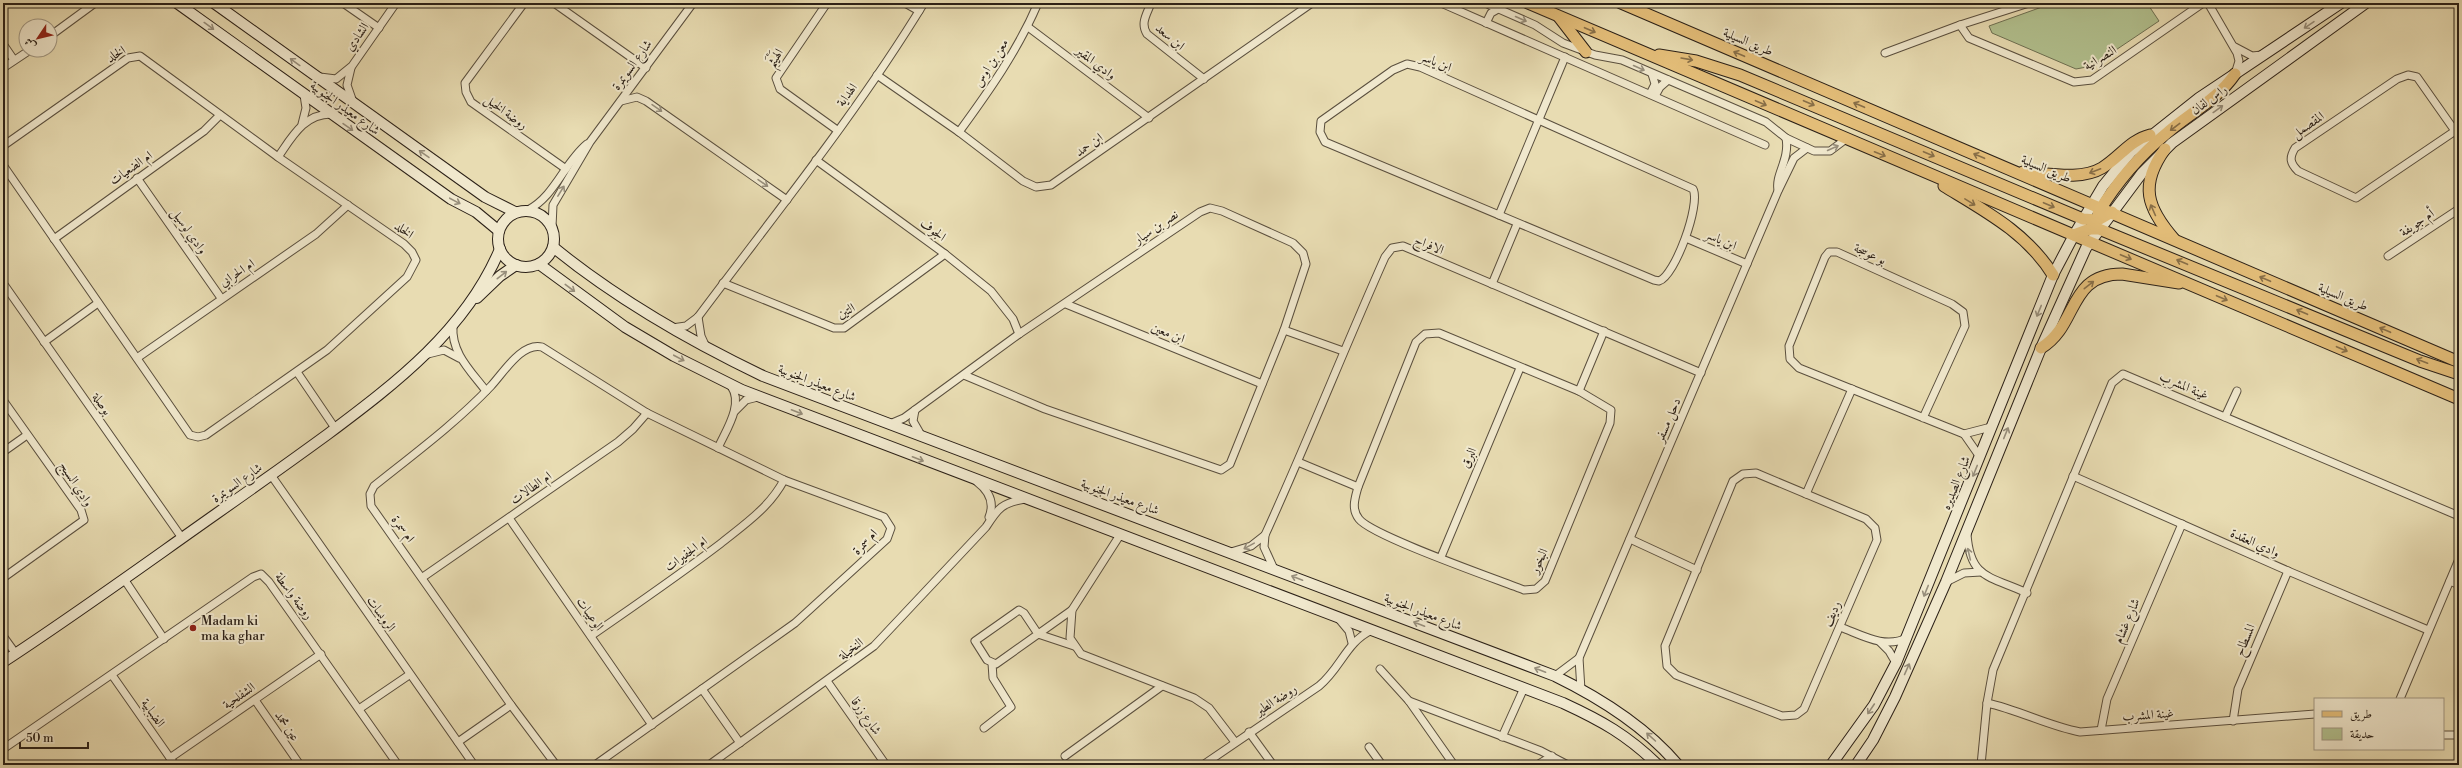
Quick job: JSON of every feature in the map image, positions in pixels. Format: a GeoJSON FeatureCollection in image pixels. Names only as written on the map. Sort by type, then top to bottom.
{"type":"FeatureCollection","features":[{"type":"Feature","properties":{"kind":"main road"},"geometry":{"type":"LineString","coordinates":[[1528,3],[2459,399]]}},
{"type":"Feature","properties":{"kind":"main road","name":"طريق السيلية"},"geometry":{"type":"LineString","coordinates":[[1621,3],[2112,212],[2176,241],[2459,362]]}},
{"type":"Feature","properties":{"kind":"main road"},"geometry":{"type":"LineString","coordinates":[[1559,17],[1586,52]]}},
{"type":"Feature","properties":{"kind":"main road"},"geometry":{"type":"LineString","coordinates":[[1649,54],[1696,61],[1740,75],[2091,224],[2420,361],[2459,374]]}},
{"type":"Feature","properties":{"kind":"main road"},"geometry":{"type":"LineString","coordinates":[[2090,241],[2091,224],[2097,206],[2150,148],[2218,94],[2235,74]]}},
{"type":"Feature","properties":{"kind":"main road"},"geometry":{"type":"LineString","coordinates":[[2014,171],[2060,174],[2091,173],[2110,162],[2138,139],[2150,135]]}},
{"type":"Feature","properties":{"kind":"main road"},"geometry":{"type":"LineString","coordinates":[[2165,149],[2151,174],[2149,196],[2153,212],[2176,241]]}},
{"type":"Feature","properties":{"kind":"main road"},"geometry":{"type":"LineString","coordinates":[[1913,167],[2008,226],[2039,255],[2053,275]]}},
{"type":"Feature","properties":{"kind":"main road"},"geometry":{"type":"LineString","coordinates":[[2074,235],[2112,212]]}},
{"type":"Feature","properties":{"kind":"main road"},"geometry":{"type":"LineString","coordinates":[[2041,348],[2056,337],[2064,326],[2076,299],[2088,285],[2096,280],[2113,274],[2122,274],[2165,282],[2186,283]]}},
{"type":"Feature","properties":{"kind":"street"},"geometry":{"type":"LineString","coordinates":[[58,30],[95,3]]}},
{"type":"Feature","properties":{"kind":"street","name":"شارع معيذر الجنوبية"},"geometry":{"type":"LineString","coordinates":[[177,3],[330,114],[451,199],[476,212],[499,231]]}},
{"type":"Feature","properties":{"kind":"street","name":"شارع معيذر الجنوبية"},"geometry":{"type":"LineString","coordinates":[[214,3],[355,106],[485,197],[515,212]]}},
{"type":"Feature","properties":{"kind":"street"},"geometry":{"type":"LineString","coordinates":[[343,3],[379,28]]}},
{"type":"Feature","properties":{"kind":"street","name":"الشادي"},"geometry":{"type":"LineString","coordinates":[[315,76],[336,79],[352,66],[396,3]]}},
{"type":"Feature","properties":{"kind":"street","name":"روضة الخيل"},"geometry":{"type":"LineString","coordinates":[[524,3],[465,83],[466,92],[471,102],[566,169]]}},
{"type":"Feature","properties":{"kind":"street"},"geometry":{"type":"LineString","coordinates":[[554,3],[646,68]]}},
{"type":"Feature","properties":{"kind":"street","name":"شارع السويمرة"},"geometry":{"type":"LineString","coordinates":[[528,210],[545,197],[566,169],[590,142],[646,68],[692,3]]}},
{"type":"Feature","properties":{"kind":"street","name":"الهَيْثَم"},"geometry":{"type":"LineString","coordinates":[[827,3],[776,78],[780,89],[836,130]]}},
{"type":"Feature","properties":{"kind":"street"},"geometry":{"type":"LineString","coordinates":[[905,3],[919,10]]}},
{"type":"Feature","properties":{"kind":"street","name":"الهداية"},"geometry":{"type":"LineString","coordinates":[[668,327],[686,326],[698,317],[816,160],[836,130],[877,75],[924,3]]}},
{"type":"Feature","properties":{"kind":"street","name":"معن بن اوس"},"geometry":{"type":"LineString","coordinates":[[959,132],[996,81],[1028,27],[1038,3]]}},
{"type":"Feature","properties":{"kind":"street","name":"ابن سعد"},"geometry":{"type":"LineString","coordinates":[[1151,3],[1144,20],[1143,28],[1147,34],[1204,79]]}},
{"type":"Feature","properties":{"kind":"street","name":"ابن حمد"},"geometry":{"type":"LineString","coordinates":[[877,75],[959,132],[1023,181],[1036,187],[1051,185],[1149,118],[1311,3]]}},
{"type":"Feature","properties":{"kind":"street"},"geometry":{"type":"LineString","coordinates":[[1441,3],[1765,145]]}},
{"type":"Feature","properties":{"kind":"street"},"geometry":{"type":"LineString","coordinates":[[1484,22],[1484,3],[1535,25],[1558,41],[1598,56],[1615,58],[1766,122],[1786,138],[1819,152],[1830,151],[1846,139]]}},
{"type":"Feature","properties":{"kind":"street"},"geometry":{"type":"LineString","coordinates":[[1885,53],[1960,25],[2029,3]]}},
{"type":"Feature","properties":{"kind":"street","name":"النصرانية"},"geometry":{"type":"LineString","coordinates":[[1960,25],[1970,38],[2074,82],[2092,80],[2203,3]]}},
{"type":"Feature","properties":{"kind":"street"},"geometry":{"type":"LineString","coordinates":[[2208,3],[2233,46],[2239,61],[2235,74]]}},
{"type":"Feature","properties":{"kind":"street","name":"راس لفان"},"geometry":{"type":"LineString","coordinates":[[2097,206],[2114,171],[2150,135],[2235,74],[2341,3]]}},
{"type":"Feature","properties":{"kind":"street","name":"راس لفان"},"geometry":{"type":"LineString","coordinates":[[2112,212],[2144,170],[2165,149],[2366,3]]}},
{"type":"Feature","properties":{"kind":"street"},"geometry":{"type":"LineString","coordinates":[[1484,22],[1491,13],[1498,9]]}},
{"type":"Feature","properties":{"kind":"street","name":"وادي المقير"},"geometry":{"type":"LineString","coordinates":[[1028,27],[1149,118]]}},
{"type":"Feature","properties":{"kind":"street"},"geometry":{"type":"LineString","coordinates":[[3,44],[14,60]]}},
{"type":"Feature","properties":{"kind":"street"},"geometry":{"type":"LineString","coordinates":[[2233,46],[2252,56],[2266,54]]}},
{"type":"Feature","properties":{"kind":"street","name":"الخلد"},"geometry":{"type":"LineString","coordinates":[[3,146],[128,58],[140,56],[278,157],[348,205],[412,252],[416,260],[414,268],[362,319],[327,350],[206,435],[198,437],[190,434],[3,165]]}},
{"type":"Feature","properties":{"kind":"street"},"geometry":{"type":"LineString","coordinates":[[1499,215],[1565,57]]}},
{"type":"Feature","properties":{"kind":"street"},"geometry":{"type":"LineString","coordinates":[[3,68],[18,58]]}},
{"type":"Feature","properties":{"kind":"street","name":"ابن ياسر"},"geometry":{"type":"LineString","coordinates":[[1407,64],[1420,67],[1538,120],[1693,189],[1696,199],[1686,238],[1667,277],[1659,281],[1517,224],[1499,215],[1324,142],[1320,132],[1321,121],[1393,70],[1407,64]]}},
{"type":"Feature","properties":{"kind":"street","name":"الشادي"},"geometry":{"type":"LineString","coordinates":[[352,66],[347,85],[355,106]]}},
{"type":"Feature","properties":{"kind":"street"},"geometry":{"type":"LineString","coordinates":[[1652,74],[1654,84],[1652,95]]}},
{"type":"Feature","properties":{"kind":"street","name":"المقصمل"},"geometry":{"type":"LineString","coordinates":[[2408,75],[2417,77],[2457,134],[2356,198],[2298,171],[2292,165],[2290,156],[2295,148],[2397,78],[2408,75]]}},
{"type":"Feature","properties":{"kind":"street"},"geometry":{"type":"LineString","coordinates":[[1652,95],[1668,80]]}},
{"type":"Feature","properties":{"kind":"street"},"geometry":{"type":"LineString","coordinates":[[301,126],[305,114],[304,95]]}},
{"type":"Feature","properties":{"kind":"street"},"geometry":{"type":"LineString","coordinates":[[621,101],[637,97],[646,101],[787,200]]}},
{"type":"Feature","properties":{"kind":"street","name":"ام الضعيات"},"geometry":{"type":"LineString","coordinates":[[54,239],[137,178],[204,132],[220,114]]}},
{"type":"Feature","properties":{"kind":"street"},"geometry":{"type":"LineString","coordinates":[[278,157],[301,126],[311,118],[330,114]]}},
{"type":"Feature","properties":{"kind":"street","name":"دحل مسفر"},"geometry":{"type":"LineString","coordinates":[[1778,191],[1778,182],[1787,156],[1786,138]]}},
{"type":"Feature","properties":{"kind":"street","name":"شارع السويمرة"},"geometry":{"type":"LineString","coordinates":[[552,227],[553,205],[590,142]]}},
{"type":"Feature","properties":{"kind":"street","name":"دحل مسفر"},"geometry":{"type":"LineString","coordinates":[[1581,690],[1579,658],[1778,191],[1794,158],[1807,148]]}},
{"type":"Feature","properties":{"kind":"street","name":"الجوف"},"geometry":{"type":"LineString","coordinates":[[816,160],[945,254],[991,291],[1013,319],[1019,334]]}},
{"type":"Feature","properties":{"kind":"street","name":"وادي لوسيل"},"geometry":{"type":"LineString","coordinates":[[137,178],[221,298]]}},
{"type":"Feature","properties":{"kind":"street","name":"ام الحرابي"},"geometry":{"type":"LineString","coordinates":[[137,358],[221,298],[316,234],[348,205]]}},
{"type":"Feature","properties":{"kind":"street","name":"نصر بن سيار"},"geometry":{"type":"LineString","coordinates":[[890,424],[900,420],[915,410],[1019,334],[1066,304],[1200,212],[1210,208],[1222,211],[1293,243],[1303,253],[1306,264],[1284,330],[1230,464],[1220,470],[1045,409],[964,375]]}},
{"type":"Feature","properties":{"kind":"street","name":"أم جويفة"},"geometry":{"type":"LineString","coordinates":[[2388,256],[2459,209]]}},
{"type":"Feature","properties":{"kind":"street"},"geometry":{"type":"LineString","coordinates":[[528,210],[544,217],[552,227],[554,238],[553,248],[546,259],[539,264],[527,267],[516,266],[505,258],[500,249],[499,231],[505,220],[515,212],[528,210]]}},
{"type":"Feature","properties":{"kind":"street"},"geometry":{"type":"LineString","coordinates":[[1492,284],[1517,224]]}},
{"type":"Feature","properties":{"kind":"street","name":"شارع الصديره"},"geometry":{"type":"LineString","coordinates":[[1830,765],[1870,711],[1896,663],[2053,275],[2074,235]]}},
{"type":"Feature","properties":{"kind":"street","name":"ابن ياسر"},"geometry":{"type":"LineString","coordinates":[[1686,238],[1747,264]]}},
{"type":"Feature","properties":{"kind":"street"},"geometry":{"type":"LineString","coordinates":[[1856,765],[1885,719],[1946,582],[2041,348],[2082,255],[2090,241]]}},
{"type":"Feature","properties":{"kind":"street","name":"الافراح"},"geometry":{"type":"LineString","coordinates":[[1265,535],[1298,462],[1342,351],[1385,257],[1392,248],[1403,246],[1701,373]]}},
{"type":"Feature","properties":{"kind":"street","name":"شارع معيذر الجنوبية"},"geometry":{"type":"LineString","coordinates":[[553,248],[599,284],[668,327],[763,376],[1555,676],[1581,690],[1634,723],[1660,745],[1678,765]]}},
{"type":"Feature","properties":{"kind":"street","name":"شارع السويمرة"},"geometry":{"type":"LineString","coordinates":[[3,662],[124,579],[379,397],[426,355],[453,326],[468,306],[500,249]]}},
{"type":"Feature","properties":{"kind":"street","name":"بو عوسجة"},"geometry":{"type":"LineString","coordinates":[[1924,418],[1965,326],[1963,312],[1952,304],[1833,251],[1825,257],[1788,352],[1790,359],[1799,368],[1852,389],[1924,418],[1964,434]]}},
{"type":"Feature","properties":{"kind":"street","name":"التين"},"geometry":{"type":"LineString","coordinates":[[723,283],[834,328],[844,328],[945,254]]}},
{"type":"Feature","properties":{"kind":"street"},"geometry":{"type":"LineString","coordinates":[[539,264],[625,327],[680,359],[758,397],[1524,688],[1613,728],[1626,736],[1658,765]]}},
{"type":"Feature","properties":{"kind":"street","name":"شارع السويمرة"},"geometry":{"type":"LineString","coordinates":[[468,306],[500,276],[516,266]]}},
{"type":"Feature","properties":{"kind":"street","name":"بوصلة"},"geometry":{"type":"LineString","coordinates":[[3,283],[182,538]]}},
{"type":"Feature","properties":{"kind":"street"},"geometry":{"type":"LineString","coordinates":[[44,342],[98,303]]}},
{"type":"Feature","properties":{"kind":"street","name":"ابن معين"},"geometry":{"type":"LineString","coordinates":[[1066,304],[1262,384]]}},
{"type":"Feature","properties":{"kind":"street"},"geometry":{"type":"LineString","coordinates":[[698,317],[701,336],[707,348]]}},
{"type":"Feature","properties":{"kind":"street"},"geometry":{"type":"LineString","coordinates":[[453,326],[453,342],[462,360],[486,391]]}},
{"type":"Feature","properties":{"kind":"street"},"geometry":{"type":"LineString","coordinates":[[1284,330],[1342,351]]}},
{"type":"Feature","properties":{"kind":"street"},"geometry":{"type":"LineString","coordinates":[[1579,391],[1604,331]]}},
{"type":"Feature","properties":{"kind":"street","name":"البخور"},"geometry":{"type":"LineString","coordinates":[[1439,333],[1520,368],[1579,391],[1604,404],[1611,410],[1610,423],[1545,581],[1536,589],[1524,590],[1368,528],[1358,518],[1354,505],[1358,487],[1416,342],[1425,334],[1439,333]]}},
{"type":"Feature","properties":{"kind":"street","name":"ام سمرة"},"geometry":{"type":"LineString","coordinates":[[556,765],[511,705],[372,506],[370,494],[374,486],[448,427],[486,391],[525,349],[534,345],[542,347],[647,413],[784,480],[884,518],[891,528],[887,539],[795,623],[595,765]]}},
{"type":"Feature","properties":{"kind":"street"},"geometry":{"type":"LineString","coordinates":[[426,355],[433,351],[444,350],[462,360]]}},
{"type":"Feature","properties":{"kind":"street","name":"البرق"},"geometry":{"type":"LineString","coordinates":[[1441,557],[1520,368]]}},
{"type":"Feature","properties":{"kind":"street"},"geometry":{"type":"LineString","coordinates":[[297,372],[335,428]]}},
{"type":"Feature","properties":{"kind":"street","name":"غينة المشرب"},"geometry":{"type":"LineString","coordinates":[[1981,765],[1987,703],[1993,670],[2027,593],[2073,476],[2112,383],[2123,374],[2459,516]]}},
{"type":"Feature","properties":{"kind":"street"},"geometry":{"type":"LineString","coordinates":[[718,448],[734,412],[737,395],[729,383]]}},
{"type":"Feature","properties":{"kind":"street"},"geometry":{"type":"LineString","coordinates":[[1806,494],[1852,389]]}},
{"type":"Feature","properties":{"kind":"street"},"geometry":{"type":"LineString","coordinates":[[2226,417],[2237,391]]}},
{"type":"Feature","properties":{"kind":"street"},"geometry":{"type":"LineString","coordinates":[[734,412],[746,400],[758,397]]}},
{"type":"Feature","properties":{"kind":"street","name":"وادي السيج"},"geometry":{"type":"LineString","coordinates":[[3,400],[81,510],[84,520],[3,578]]}},
{"type":"Feature","properties":{"kind":"street"},"geometry":{"type":"LineString","coordinates":[[915,410],[913,421],[921,436]]}},
{"type":"Feature","properties":{"kind":"street","name":"ام الطالات"},"geometry":{"type":"LineString","coordinates":[[423,577],[618,442],[633,429],[647,413]]}},
{"type":"Feature","properties":{"kind":"street"},"geometry":{"type":"LineString","coordinates":[[1980,457],[1964,434],[1991,427]]}},
{"type":"Feature","properties":{"kind":"street"},"geometry":{"type":"LineString","coordinates":[[3,452],[27,435]]}},
{"type":"Feature","properties":{"kind":"street"},"geometry":{"type":"LineString","coordinates":[[1298,462],[1358,487]]}},
{"type":"Feature","properties":{"kind":"street","name":"رديف"},"geometry":{"type":"LineString","coordinates":[[1756,473],[1866,519],[1875,528],[1877,540],[1804,709],[1796,715],[1782,716],[1676,675],[1667,666],[1664,646],[1697,570],[1733,481],[1743,474],[1756,473]]}},
{"type":"Feature","properties":{"kind":"street","name":"الرويسات"},"geometry":{"type":"LineString","coordinates":[[271,475],[409,675],[474,765]]}},
{"type":"Feature","properties":{"kind":"street","name":"وادي العقدة"},"geometry":{"type":"LineString","coordinates":[[2073,476],[2288,571],[2428,630]]}},
{"type":"Feature","properties":{"kind":"street","name":"ام الجفيرات"},"geometry":{"type":"LineString","coordinates":[[591,636],[696,563],[764,510],[776,495],[784,480]]}},
{"type":"Feature","properties":{"kind":"street","name":"النخيلة"},"geometry":{"type":"LineString","coordinates":[[974,480],[987,490],[992,502],[986,527]]}},
{"type":"Feature","properties":{"kind":"street","name":"النخيلة"},"geometry":{"type":"LineString","coordinates":[[709,765],[874,646],[986,527],[1001,506],[1025,499]]}},
{"type":"Feature","properties":{"kind":"street","name":"الوعيبات"},"geometry":{"type":"LineString","coordinates":[[509,518],[652,725]]}},
{"type":"Feature","properties":{"kind":"street","name":"شارع غشام"},"geometry":{"type":"LineString","coordinates":[[2101,730],[2107,699],[2182,524]]}},
{"type":"Feature","properties":{"kind":"street"},"geometry":{"type":"LineString","coordinates":[[1966,531],[1969,556],[1973,565],[1981,572],[2027,593]]}},
{"type":"Feature","properties":{"kind":"street"},"geometry":{"type":"LineString","coordinates":[[1074,646],[1038,634],[1024,613],[1019,610],[1013,612],[975,641],[987,660],[996,664],[1038,634],[1072,610],[1120,535]]}},
{"type":"Feature","properties":{"kind":"street"},"geometry":{"type":"LineString","coordinates":[[1231,552],[1250,546],[1265,535]]}},
{"type":"Feature","properties":{"kind":"street"},"geometry":{"type":"LineString","coordinates":[[1265,535],[1264,547],[1274,569]]}},
{"type":"Feature","properties":{"kind":"street"},"geometry":{"type":"LineString","coordinates":[[1630,539],[1697,570]]}},
{"type":"Feature","properties":{"kind":"street"},"geometry":{"type":"LineString","coordinates":[[2400,698],[2459,559]]}},
{"type":"Feature","properties":{"kind":"street","name":"المسطاح"},"geometry":{"type":"LineString","coordinates":[[2233,721],[2238,689],[2288,571]]}},
{"type":"Feature","properties":{"kind":"street"},"geometry":{"type":"LineString","coordinates":[[1946,582],[1964,572],[1981,572]]}},
{"type":"Feature","properties":{"kind":"street","name":"روضة واسطة"},"geometry":{"type":"LineString","coordinates":[[3,749],[253,577],[261,574],[269,582],[321,654],[398,765]]}},
{"type":"Feature","properties":{"kind":"street"},"geometry":{"type":"LineString","coordinates":[[124,579],[164,639]]}},
{"type":"Feature","properties":{"kind":"street"},"geometry":{"type":"LineString","coordinates":[[2450,581],[2459,585]]}},
{"type":"Feature","properties":{"kind":"street"},"geometry":{"type":"LineString","coordinates":[[1072,610],[1070,638],[1074,646],[1081,654],[1194,698],[1209,708],[1235,742]]}},
{"type":"Feature","properties":{"kind":"street"},"geometry":{"type":"LineString","coordinates":[[1337,618],[1348,631],[1352,643]]}},
{"type":"Feature","properties":{"kind":"street"},"geometry":{"type":"LineString","coordinates":[[1840,627],[1879,642],[1894,643],[1907,638]]}},
{"type":"Feature","properties":{"kind":"street","name":"روضة الطير"},"geometry":{"type":"LineString","coordinates":[[1202,765],[1329,678],[1352,643],[1372,630]]}},
{"type":"Feature","properties":{"kind":"street"},"geometry":{"type":"LineString","coordinates":[[3,636],[16,654]]}},
{"type":"Feature","properties":{"kind":"street"},"geometry":{"type":"LineString","coordinates":[[1879,642],[1889,651],[1896,663]]}},
{"type":"Feature","properties":{"kind":"street","name":"الشفلحية"},"geometry":{"type":"LineString","coordinates":[[170,758],[321,654]]}},
{"type":"Feature","properties":{"kind":"street","name":"دحل مسفر"},"geometry":{"type":"LineString","coordinates":[[1555,676],[1579,658]]}},
{"type":"Feature","properties":{"kind":"street"},"geometry":{"type":"LineString","coordinates":[[984,728],[1011,707],[993,678],[992,663]]}},
{"type":"Feature","properties":{"kind":"street"},"geometry":{"type":"LineString","coordinates":[[1380,669],[1409,701],[1454,765]]}},
{"type":"Feature","properties":{"kind":"street","name":"الضبابية"},"geometry":{"type":"LineString","coordinates":[[112,675],[175,765]]}},
{"type":"Feature","properties":{"kind":"street"},"geometry":{"type":"LineString","coordinates":[[360,709],[409,675]]}},
{"type":"Feature","properties":{"kind":"street","name":"شارع زرقا"},"geometry":{"type":"LineString","coordinates":[[827,681],[886,765]]}},
{"type":"Feature","properties":{"kind":"street"},"geometry":{"type":"LineString","coordinates":[[1066,756],[1162,686]]}},
{"type":"Feature","properties":{"kind":"street"},"geometry":{"type":"LineString","coordinates":[[1502,737],[1524,688]]}},
{"type":"Feature","properties":{"kind":"street"},"geometry":{"type":"LineString","coordinates":[[702,689],[740,743]]}},
{"type":"Feature","properties":{"kind":"street","name":"عين محمد"},"geometry":{"type":"LineString","coordinates":[[255,700],[300,765]]}},
{"type":"Feature","properties":{"kind":"street"},"geometry":{"type":"LineString","coordinates":[[1409,701],[1552,756],[1568,765]]}},
{"type":"Feature","properties":{"kind":"street","name":"غينة المشرب"},"geometry":{"type":"LineString","coordinates":[[1987,703],[2008,708],[2053,726],[2080,732],[2314,714]]}},
{"type":"Feature","properties":{"kind":"street"},"geometry":{"type":"LineString","coordinates":[[458,742],[511,705]]}},
{"type":"Feature","properties":{"kind":"street"},"geometry":{"type":"LineString","coordinates":[[1249,732],[1272,765]]}},
{"type":"Feature","properties":{"kind":"street"},"geometry":{"type":"LineString","coordinates":[[2444,736],[2459,735]]}},
{"type":"Feature","properties":{"kind":"street"},"geometry":{"type":"LineString","coordinates":[[1369,747],[1382,765]]}},
{"type":"Feature","properties":{"kind":"street"},"geometry":{"type":"LineString","coordinates":[[1537,765],[1552,756]]}},
{"type":"Feature","properties":{"kind":"green space"},"geometry":{"type":"Polygon","coordinates":[[[2053,3],[2147,3],[2159,21],[2092,66],[2076,69],[1992,33],[1989,26],[2053,3]]]}},
{"type":"Feature","properties":{"kind":"place","name":"Madam ki ma ka ghar"},"geometry":{"type":"Point","coordinates":[193,628]}}]}
